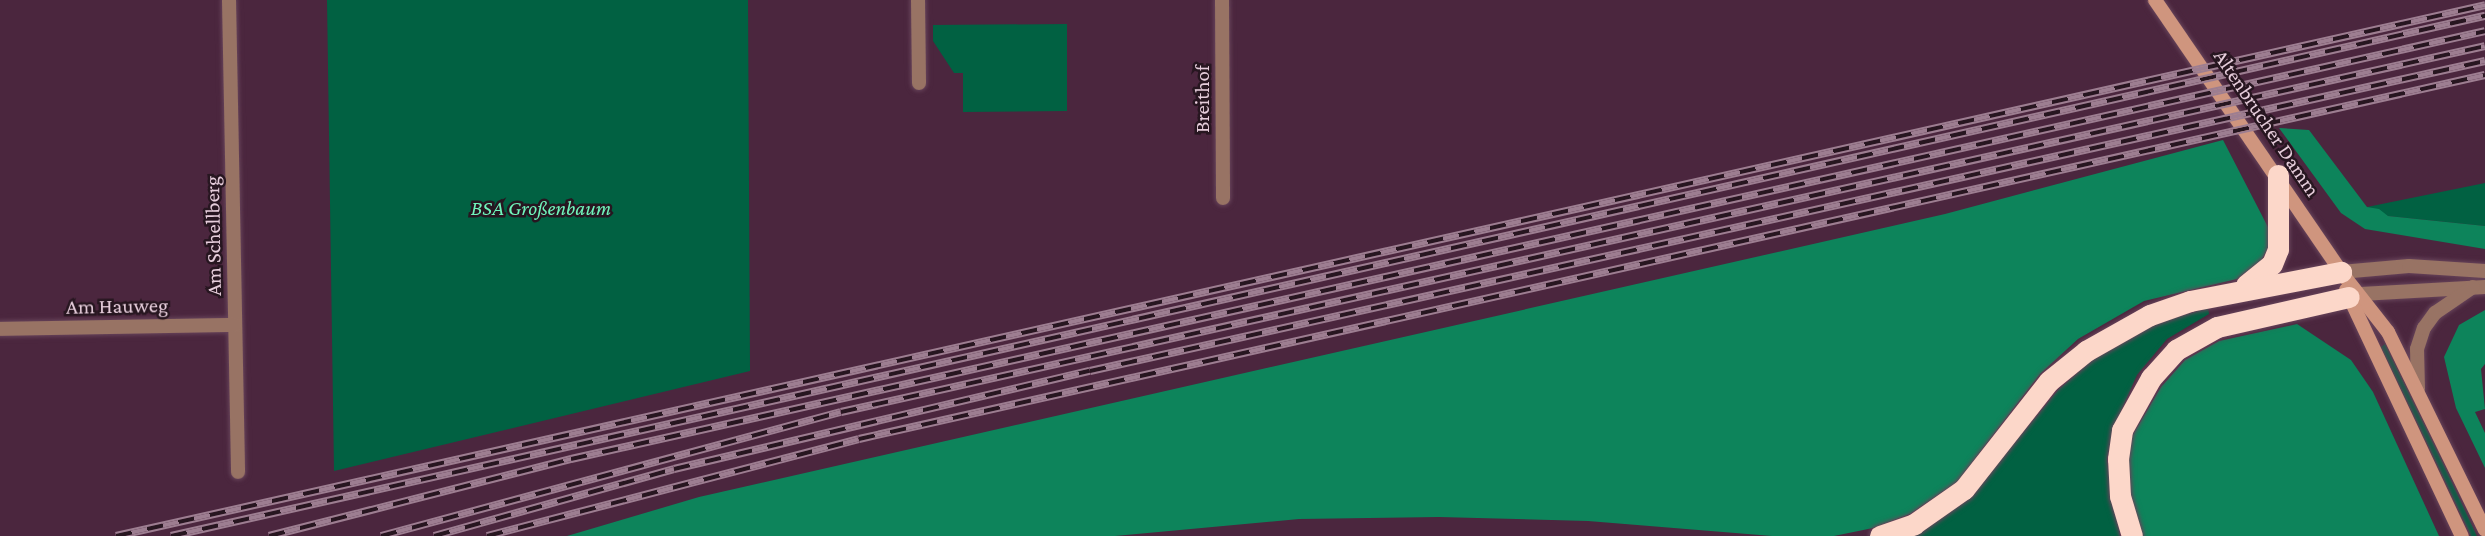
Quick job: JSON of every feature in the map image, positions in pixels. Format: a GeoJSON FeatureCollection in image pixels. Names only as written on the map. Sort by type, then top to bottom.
{"type":"FeatureCollection","features":[{"type":"Feature","properties":{"kind":"highway"},"geometry":{"type":"LineString","coordinates":[[2239,290],[2260,278],[2278,249],[2278,175]]}},
{"type":"Feature","properties":{"kind":"highway"},"geometry":{"type":"LineString","coordinates":[[1880,536],[1914,524],[1964,489],[2049,381],[2086,351],[2150,315],[2239,290],[2341,272]]}},
{"type":"Feature","properties":{"kind":"highway"},"geometry":{"type":"LineString","coordinates":[[2132,536],[2119,496],[2118,459],[2122,430],[2151,378],[2176,351],[2217,327],[2355,296]]}},
{"type":"Feature","properties":{"kind":"main road","name":"Altenbrucher Damm"},"geometry":{"type":"LineString","coordinates":[[2155,0],[2278,175],[2355,296],[2462,536]]}},
{"type":"Feature","properties":{"kind":"main road","name":"Altenbrucher Damm"},"geometry":{"type":"LineString","coordinates":[[2355,296],[2388,332],[2485,530]]}},
{"type":"Feature","properties":{"kind":"street","name":"Am Schellberg"},"geometry":{"type":"LineString","coordinates":[[229,0],[238,472]]}},
{"type":"Feature","properties":{"kind":"street"},"geometry":{"type":"LineString","coordinates":[[918,0],[919,83]]}},
{"type":"Feature","properties":{"kind":"street","name":"Breithof"},"geometry":{"type":"LineString","coordinates":[[1222,0],[1223,198]]}},
{"type":"Feature","properties":{"kind":"street"},"geometry":{"type":"LineString","coordinates":[[2341,272],[2409,266],[2485,271]]}},
{"type":"Feature","properties":{"kind":"street"},"geometry":{"type":"LineString","coordinates":[[2355,296],[2479,287]]}},
{"type":"Feature","properties":{"kind":"street"},"geometry":{"type":"LineString","coordinates":[[2418,389],[2417,349],[2424,328],[2435,313],[2479,287]]}},
{"type":"Feature","properties":{"kind":"street","name":"Am Hauweg"},"geometry":{"type":"LineString","coordinates":[[0,328],[235,325]]}},
{"type":"Feature","properties":{"kind":"green space","name":"BSA Großenbaum"},"geometry":{"type":"Polygon","coordinates":[[[327,0],[748,0],[750,371],[334,471],[327,0]]]}},
{"type":"Feature","properties":{"kind":"green space"},"geometry":{"type":"Polygon","coordinates":[[[1067,24],[1067,111],[963,112],[963,73],[954,73],[933,41],[933,25],[1067,24]]]}},
{"type":"Feature","properties":{"kind":"green space"},"geometry":{"type":"Polygon","coordinates":[[[2279,128],[2309,130],[2367,207],[2379,209],[2388,216],[2485,226],[2485,249],[2365,229],[2341,213],[2279,128]]]}},
{"type":"Feature","properties":{"kind":"green space"},"geometry":{"type":"Polygon","coordinates":[[[2223,140],[2270,231],[2269,246],[2261,261],[2237,279],[2144,301],[2078,339],[2040,374],[1957,482],[1910,514],[1873,528],[1834,536],[1772,536],[1588,521],[1439,517],[1299,519],[1115,536],[567,536],[699,497],[1945,214],[2223,140]]]}},
{"type":"Feature","properties":{"kind":"green space"},"geometry":{"type":"Polygon","coordinates":[[[2485,183],[2485,226],[2388,216],[2367,207],[2485,183]]]}},
{"type":"Feature","properties":{"kind":"green space"},"geometry":{"type":"Polygon","coordinates":[[[2208,308],[2209,314],[2167,339],[2137,375],[2114,427],[2107,459],[2120,536],[1905,536],[1969,498],[2058,390],[2092,360],[2153,324],[2208,308]]]}},
{"type":"Feature","properties":{"kind":"green space"},"geometry":{"type":"Polygon","coordinates":[[[2485,310],[2485,364],[2481,369],[2485,409],[2475,412],[2485,433],[2485,468],[2456,408],[2444,357],[2459,325],[2485,310]]]}},
{"type":"Feature","properties":{"kind":"green space"},"geometry":{"type":"Polygon","coordinates":[[[2297,324],[2351,360],[2373,392],[2439,536],[2140,536],[2129,496],[2127,462],[2132,436],[2161,387],[2185,360],[2219,341],[2297,324]]]}},
{"type":"Feature","properties":{"kind":"green space"},"geometry":{"type":"Polygon","coordinates":[[[2385,344],[2477,536],[2471,536],[2381,347],[2385,344]]]}},
{"type":"Feature","properties":{"kind":"railway"},"geometry":{"type":"LineString","coordinates":[[116,536],[2485,5]]}},
{"type":"Feature","properties":{"kind":"railway"},"geometry":{"type":"LineString","coordinates":[[171,536],[2485,16]]}},
{"type":"Feature","properties":{"kind":"railway"},"geometry":{"type":"LineString","coordinates":[[269,536],[571,459],[2485,31]]}},
{"type":"Feature","properties":{"kind":"railway"},"geometry":{"type":"LineString","coordinates":[[381,536],[841,412],[2485,46]]}},
{"type":"Feature","properties":{"kind":"railway"},"geometry":{"type":"LineString","coordinates":[[434,536],[674,469],[1090,371],[2485,61]]}},
{"type":"Feature","properties":{"kind":"railway"},"geometry":{"type":"LineString","coordinates":[[487,536],[859,439],[2485,75]]}}]}
